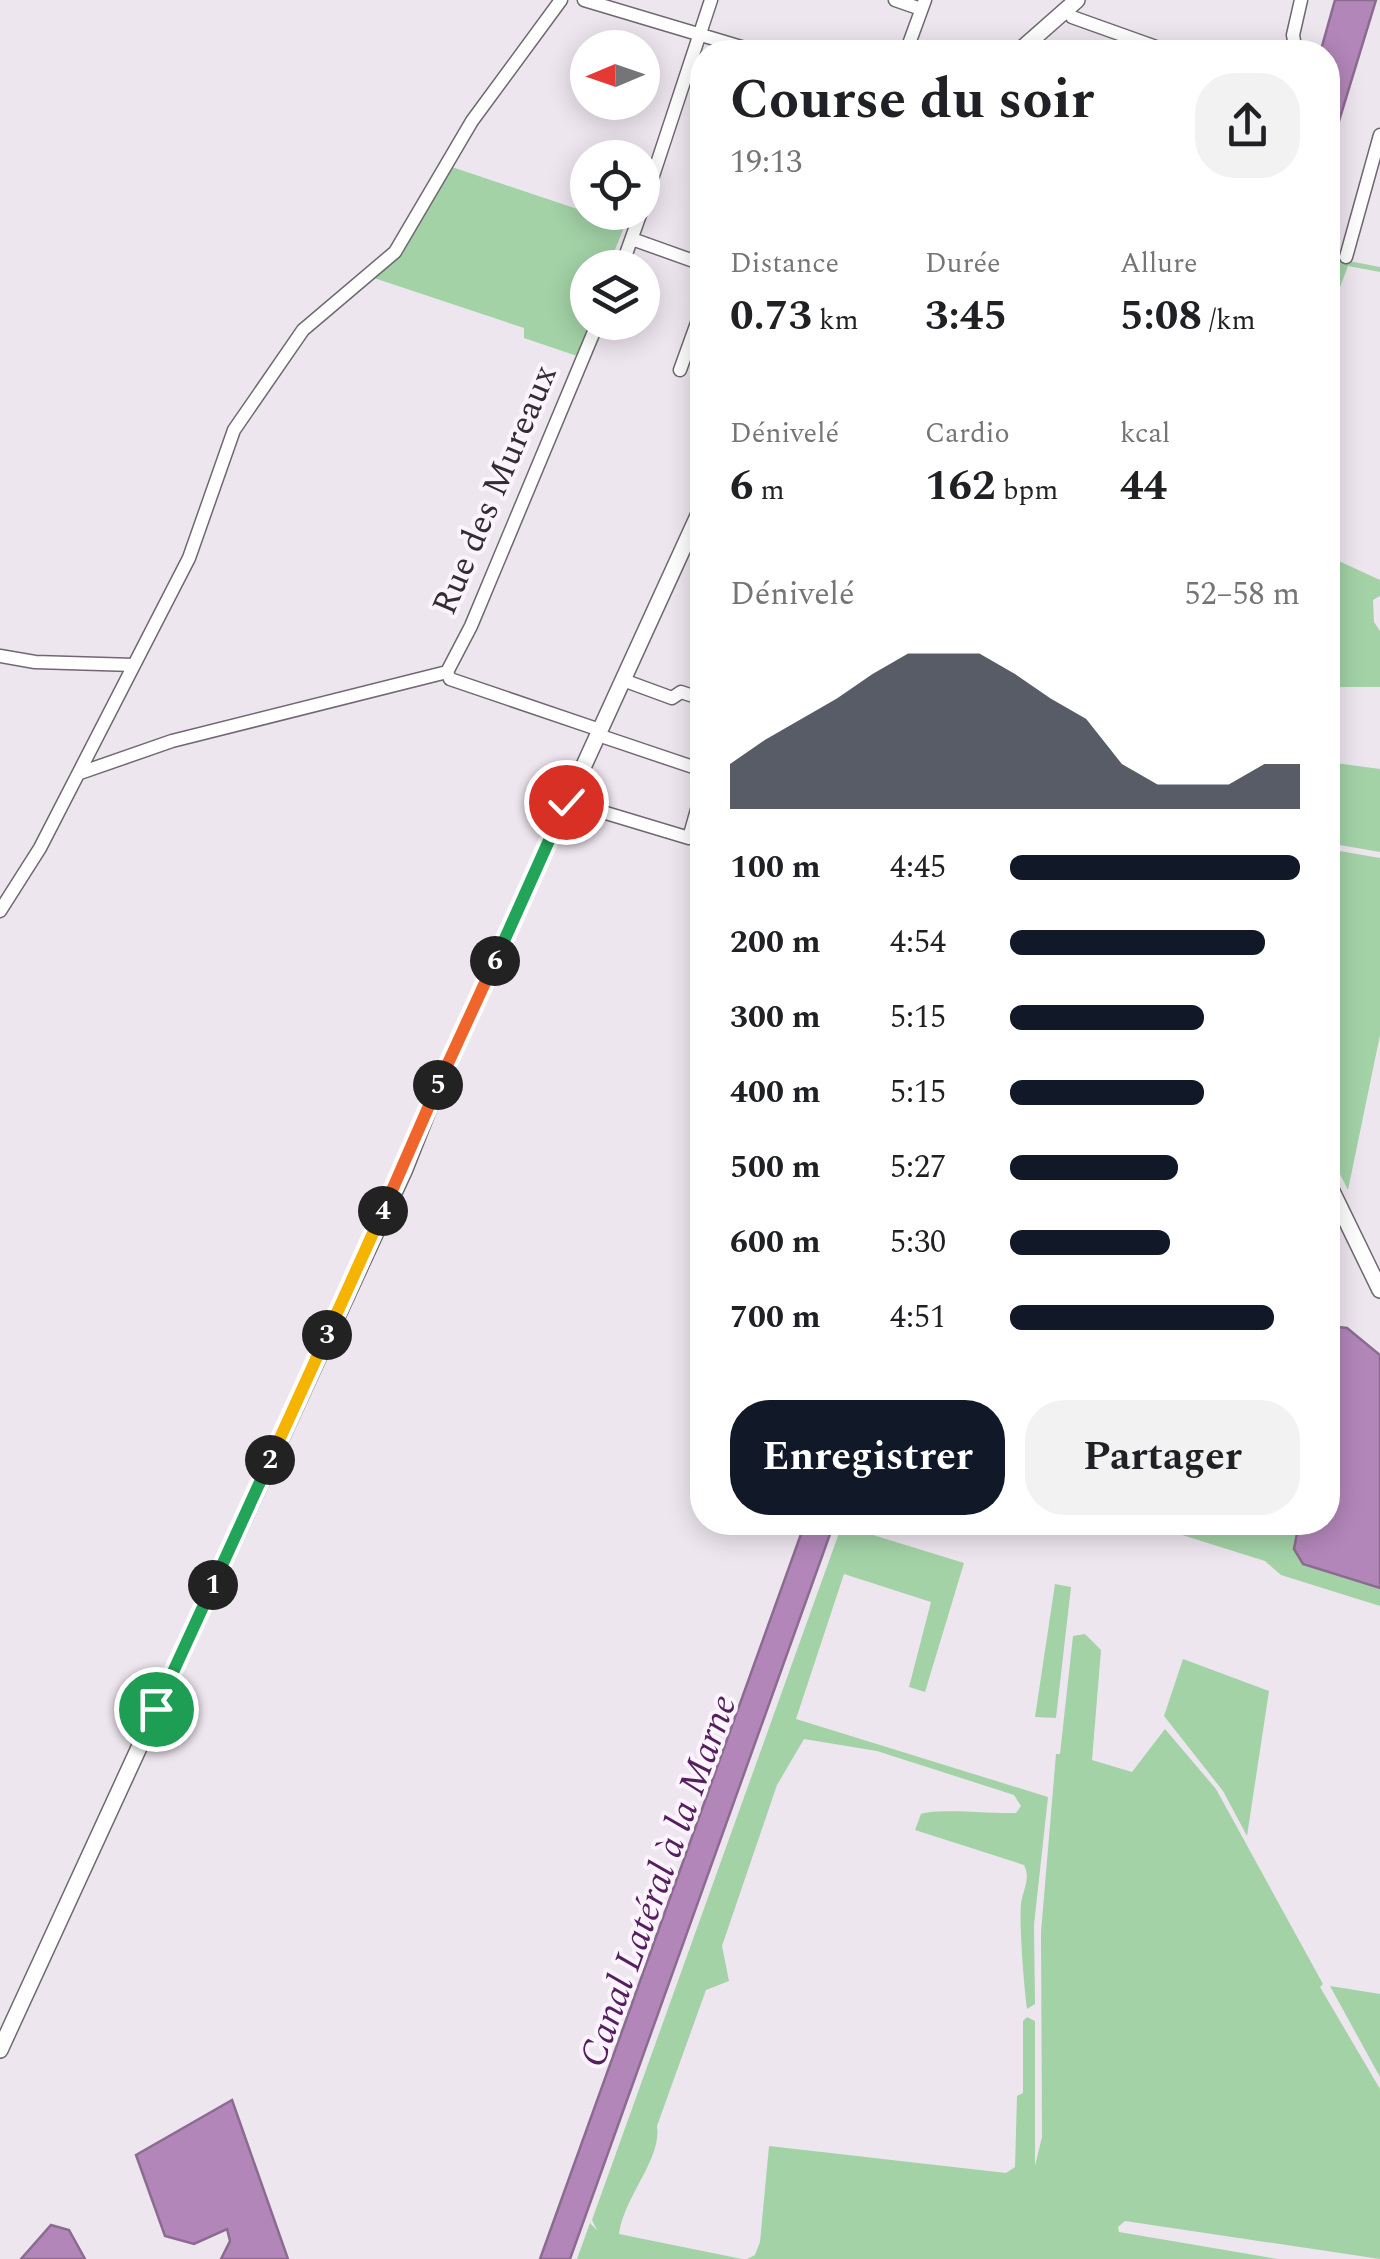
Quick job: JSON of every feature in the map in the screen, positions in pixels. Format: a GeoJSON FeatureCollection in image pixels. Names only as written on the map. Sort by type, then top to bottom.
{"type":"FeatureCollection","features":[{"type":"Feature","properties":{"kind":"main road"},"geometry":{"type":"LineString","coordinates":[[1032,40],[1077,0]]}},
{"type":"Feature","properties":{"kind":"main road"},"geometry":{"type":"LineString","coordinates":[[1047,40],[1089,0]]}},
{"type":"Feature","properties":{"kind":"main road"},"geometry":{"type":"LineString","coordinates":[[0,2050],[690,534]]}},
{"type":"Feature","properties":{"kind":"main road"},"geometry":{"type":"LineString","coordinates":[[1340,1208],[1380,1290]]}},
{"type":"Feature","properties":{"kind":"street"},"geometry":{"type":"LineString","coordinates":[[0,911],[80,774],[203,528],[234,430],[303,330],[395,252],[472,121],[562,0]]}},
{"type":"Feature","properties":{"kind":"street"},"geometry":{"type":"LineString","coordinates":[[584,0],[721,40]]}},
{"type":"Feature","properties":{"kind":"street"},"geometry":{"type":"LineString","coordinates":[[700,40],[711,0]]}},
{"type":"Feature","properties":{"kind":"street"},"geometry":{"type":"LineString","coordinates":[[895,0],[923,4],[910,40]]}},
{"type":"Feature","properties":{"kind":"street"},"geometry":{"type":"LineString","coordinates":[[1294,40],[1301,0]]}},
{"type":"Feature","properties":{"kind":"street"},"geometry":{"type":"LineString","coordinates":[[1072,17],[1136,40]]}},
{"type":"Feature","properties":{"kind":"street"},"geometry":{"type":"LineString","coordinates":[[660,158],[690,69]]}},
{"type":"Feature","properties":{"kind":"street"},"geometry":{"type":"LineString","coordinates":[[1346,257],[1380,135]]}},
{"type":"Feature","properties":{"kind":"street"},"geometry":{"type":"LineString","coordinates":[[628,250],[635,230]]}},
{"type":"Feature","properties":{"kind":"street"},"geometry":{"type":"LineString","coordinates":[[632,239],[690,260]]}},
{"type":"Feature","properties":{"kind":"street","name":"Rue des Mureaux"},"geometry":{"type":"LineString","coordinates":[[449,675],[590,340]]}},
{"type":"Feature","properties":{"kind":"street"},"geometry":{"type":"LineString","coordinates":[[680,370],[690,342]]}},
{"type":"Feature","properties":{"kind":"street"},"geometry":{"type":"LineString","coordinates":[[0,656],[134,664]]}},
{"type":"Feature","properties":{"kind":"street"},"geometry":{"type":"LineString","coordinates":[[80,774],[172,741],[449,675],[690,766]]}},
{"type":"Feature","properties":{"kind":"street"},"geometry":{"type":"LineString","coordinates":[[622,681],[672,698],[681,692],[690,695]]}},
{"type":"Feature","properties":{"kind":"street"},"geometry":{"type":"LineString","coordinates":[[566,802],[690,838]]}},
{"type":"Feature","properties":{"kind":"green space"},"geometry":{"type":"Polygon","coordinates":[[[449,166],[570,207],[570,230],[623,230],[615,250],[570,250],[570,340],[584,340],[577,356],[524,338],[524,328],[371,277],[405,248],[449,166]]]}},
{"type":"Feature","properties":{"kind":"green space"},"geometry":{"type":"Polygon","coordinates":[[[1340,259],[1380,267],[1380,272],[1348,266],[1340,287],[1340,259]]]}},
{"type":"Feature","properties":{"kind":"green space"},"geometry":{"type":"Polygon","coordinates":[[[1340,562],[1380,580],[1380,596],[1373,600],[1374,622],[1380,631],[1380,687],[1340,687],[1340,562]]]}},
{"type":"Feature","properties":{"kind":"green space"},"geometry":{"type":"Polygon","coordinates":[[[1340,764],[1380,769],[1380,852],[1340,845],[1340,764]]]}},
{"type":"Feature","properties":{"kind":"green space"},"geometry":{"type":"Polygon","coordinates":[[[1340,851],[1380,858],[1380,1035],[1348,1190],[1340,1174],[1340,851]]]}},
{"type":"Feature","properties":{"kind":"green space"},"geometry":{"type":"Polygon","coordinates":[[[838,1535],[873,1535],[964,1563],[925,1692],[909,1687],[931,1602],[844,1574],[796,1719],[1048,1797],[1034,1925],[1035,2004],[1027,2009],[1021,1926],[1027,1880],[1024,1865],[915,1830],[921,1814],[929,1812],[1016,1813],[1021,1806],[1014,1795],[877,1751],[804,1739],[777,1785],[722,1946],[729,1981],[706,1990],[657,2126],[654,2151],[619,2234],[742,2259],[577,2259],[590,2223],[597,2230],[592,2220],[838,1535]]]}},
{"type":"Feature","properties":{"kind":"green space"},"geometry":{"type":"Polygon","coordinates":[[[1182,1535],[1297,1535],[1294,1549],[1380,1585],[1380,1606],[1281,1575],[1265,1561],[1182,1535]]]}},
{"type":"Feature","properties":{"kind":"green space"},"geometry":{"type":"Polygon","coordinates":[[[1055,1584],[1071,1587],[1056,1718],[1035,1717],[1055,1584]]]}},
{"type":"Feature","properties":{"kind":"green space"},"geometry":{"type":"Polygon","coordinates":[[[1085,1634],[1101,1650],[1092,1760],[1132,1772],[1165,1729],[1216,1789],[1323,1984],[1320,1987],[1380,2089],[1380,2259],[1125,2221],[1118,2227],[1119,2232],[1278,2259],[747,2259],[755,2255],[760,2242],[769,2146],[1006,2173],[1015,2167],[1017,2096],[1023,2093],[1023,2021],[1027,2017],[1035,2021],[1035,2166],[1042,2137],[1041,1932],[1056,1754],[1060,1754],[1073,1636],[1085,1634]]]}},
{"type":"Feature","properties":{"kind":"green space"},"geometry":{"type":"Polygon","coordinates":[[[1183,1659],[1269,1691],[1247,1836],[1223,1791],[1164,1716],[1183,1659]]]}},
{"type":"Feature","properties":{"kind":"green space"},"geometry":{"type":"Polygon","coordinates":[[[1330,1986],[1380,1994],[1380,2077],[1330,1986]]]}},
{"type":"Feature","properties":{"kind":"shaded area"},"geometry":{"type":"Polygon","coordinates":[[[1335,0],[1376,0],[1340,118],[1340,40],[1324,40],[1335,0]]]}},
{"type":"Feature","properties":{"kind":"shaded area"},"geometry":{"type":"Polygon","coordinates":[[[1340,1327],[1347,1328],[1380,1355],[1380,1588],[1303,1564],[1294,1549],[1297,1535],[1340,1535],[1340,1327]]]}},
{"type":"Feature","properties":{"kind":"shaded area"},"geometry":{"type":"Polygon","coordinates":[[[801,1535],[830,1535],[570,2259],[540,2259],[801,1535]]]}},
{"type":"Feature","properties":{"kind":"shaded area"},"geometry":{"type":"Polygon","coordinates":[[[232,2100],[288,2259],[221,2259],[230,2241],[227,2229],[194,2244],[165,2236],[136,2155],[232,2100]]]}},
{"type":"Feature","properties":{"kind":"shaded area"},"geometry":{"type":"Polygon","coordinates":[[[51,2225],[69,2230],[85,2259],[21,2259],[51,2225]]]}},
{"type":"Feature","properties":{"kind":"route"},"geometry":{"type":"LineString","coordinates":[[156,1709],[566,802]]}},
{"type":"Feature","properties":{"kind":"water label","name":"Canal Latéral à la Marne"},"geometry":{"type":"Point","coordinates":[659,1881]}}]}
